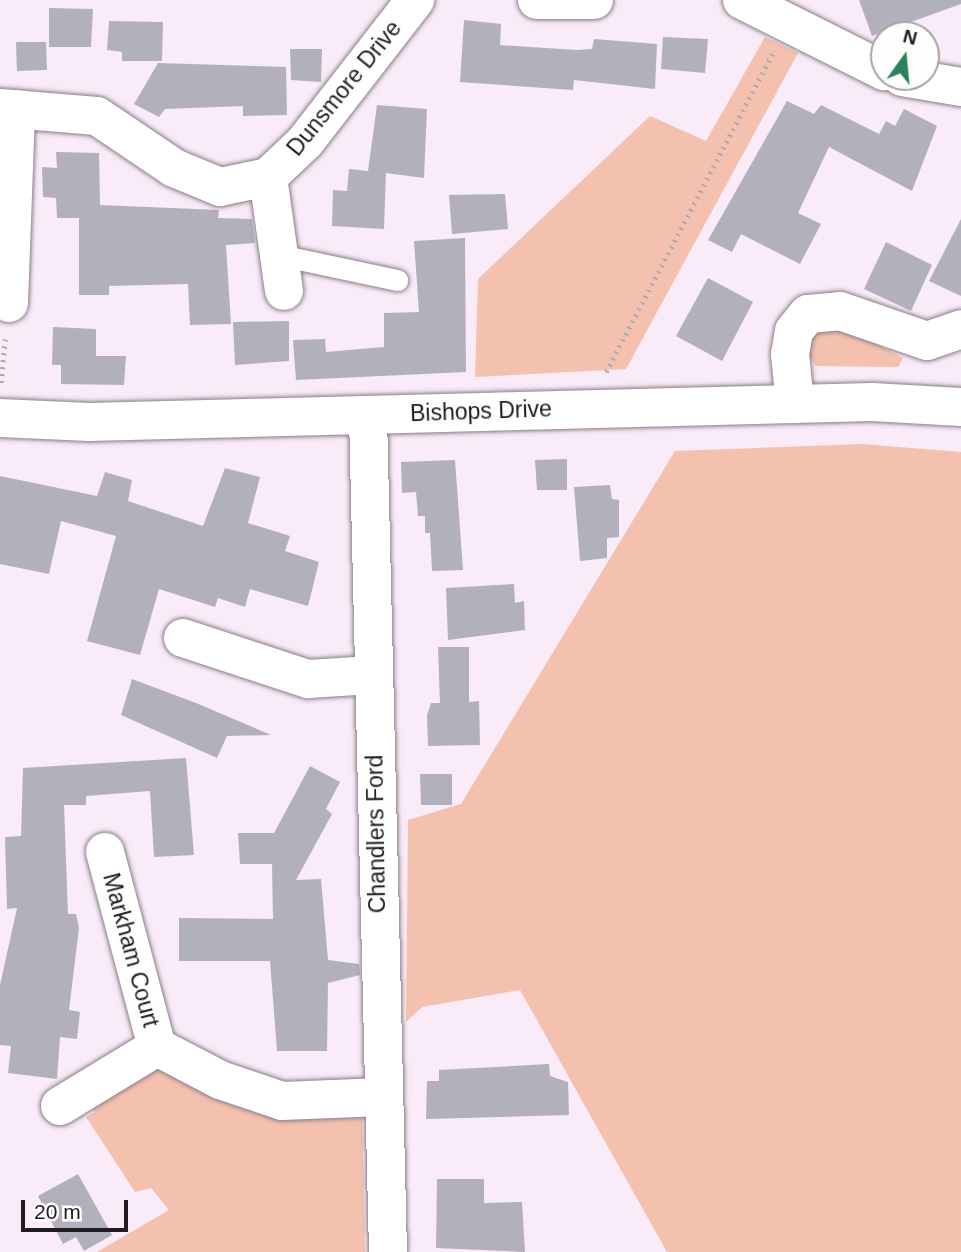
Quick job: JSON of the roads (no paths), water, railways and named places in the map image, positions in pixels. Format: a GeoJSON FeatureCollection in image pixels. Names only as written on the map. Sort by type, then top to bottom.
{"type":"FeatureCollection","features":[{"type":"Feature","properties":{"kind":"street","name":"Dunsmore Drive"},"geometry":{"type":"LineString","coordinates":[[8,109],[97,117],[174,169],[220,187],[268,177],[305,142],[415,0]]}},
{"type":"Feature","properties":{"kind":"street"},"geometry":{"type":"LineString","coordinates":[[537,0],[594,0]]}},
{"type":"Feature","properties":{"kind":"street"},"geometry":{"type":"LineString","coordinates":[[742,0],[870,64]]}},
{"type":"Feature","properties":{"kind":"street"},"geometry":{"type":"LineString","coordinates":[[940,83],[961,87]]}},
{"type":"Feature","properties":{"kind":"street"},"geometry":{"type":"LineString","coordinates":[[8,109],[9,303]]}},
{"type":"Feature","properties":{"kind":"street"},"geometry":{"type":"LineString","coordinates":[[268,177],[282,273]]}},
{"type":"Feature","properties":{"kind":"street"},"geometry":{"type":"LineString","coordinates":[[795,404],[790,354],[794,331],[808,314],[840,311],[927,341],[961,329]]}},
{"type":"Feature","properties":{"kind":"street","name":"Bishops Drive"},"geometry":{"type":"LineString","coordinates":[[0,418],[368,416],[588,407],[795,404],[961,407]]}},
{"type":"Feature","properties":{"kind":"street","name":"Chandlers Ford"},"geometry":{"type":"LineString","coordinates":[[368,416],[372,675],[388,1252]]}},
{"type":"Feature","properties":{"kind":"street"},"geometry":{"type":"LineString","coordinates":[[183,638],[308,679],[372,675]]}},
{"type":"Feature","properties":{"kind":"street","name":"Markham Court"},"geometry":{"type":"LineString","coordinates":[[105,852],[157,1047],[220,1080],[282,1101],[383,1097]]}},
{"type":"Feature","properties":{"kind":"street","name":"Markham Court"},"geometry":{"type":"LineString","coordinates":[[61,1106],[157,1047]]}},
{"type":"Feature","properties":{"kind":"lane"},"geometry":{"type":"LineString","coordinates":[[282,273],[397,280]]}}]}
